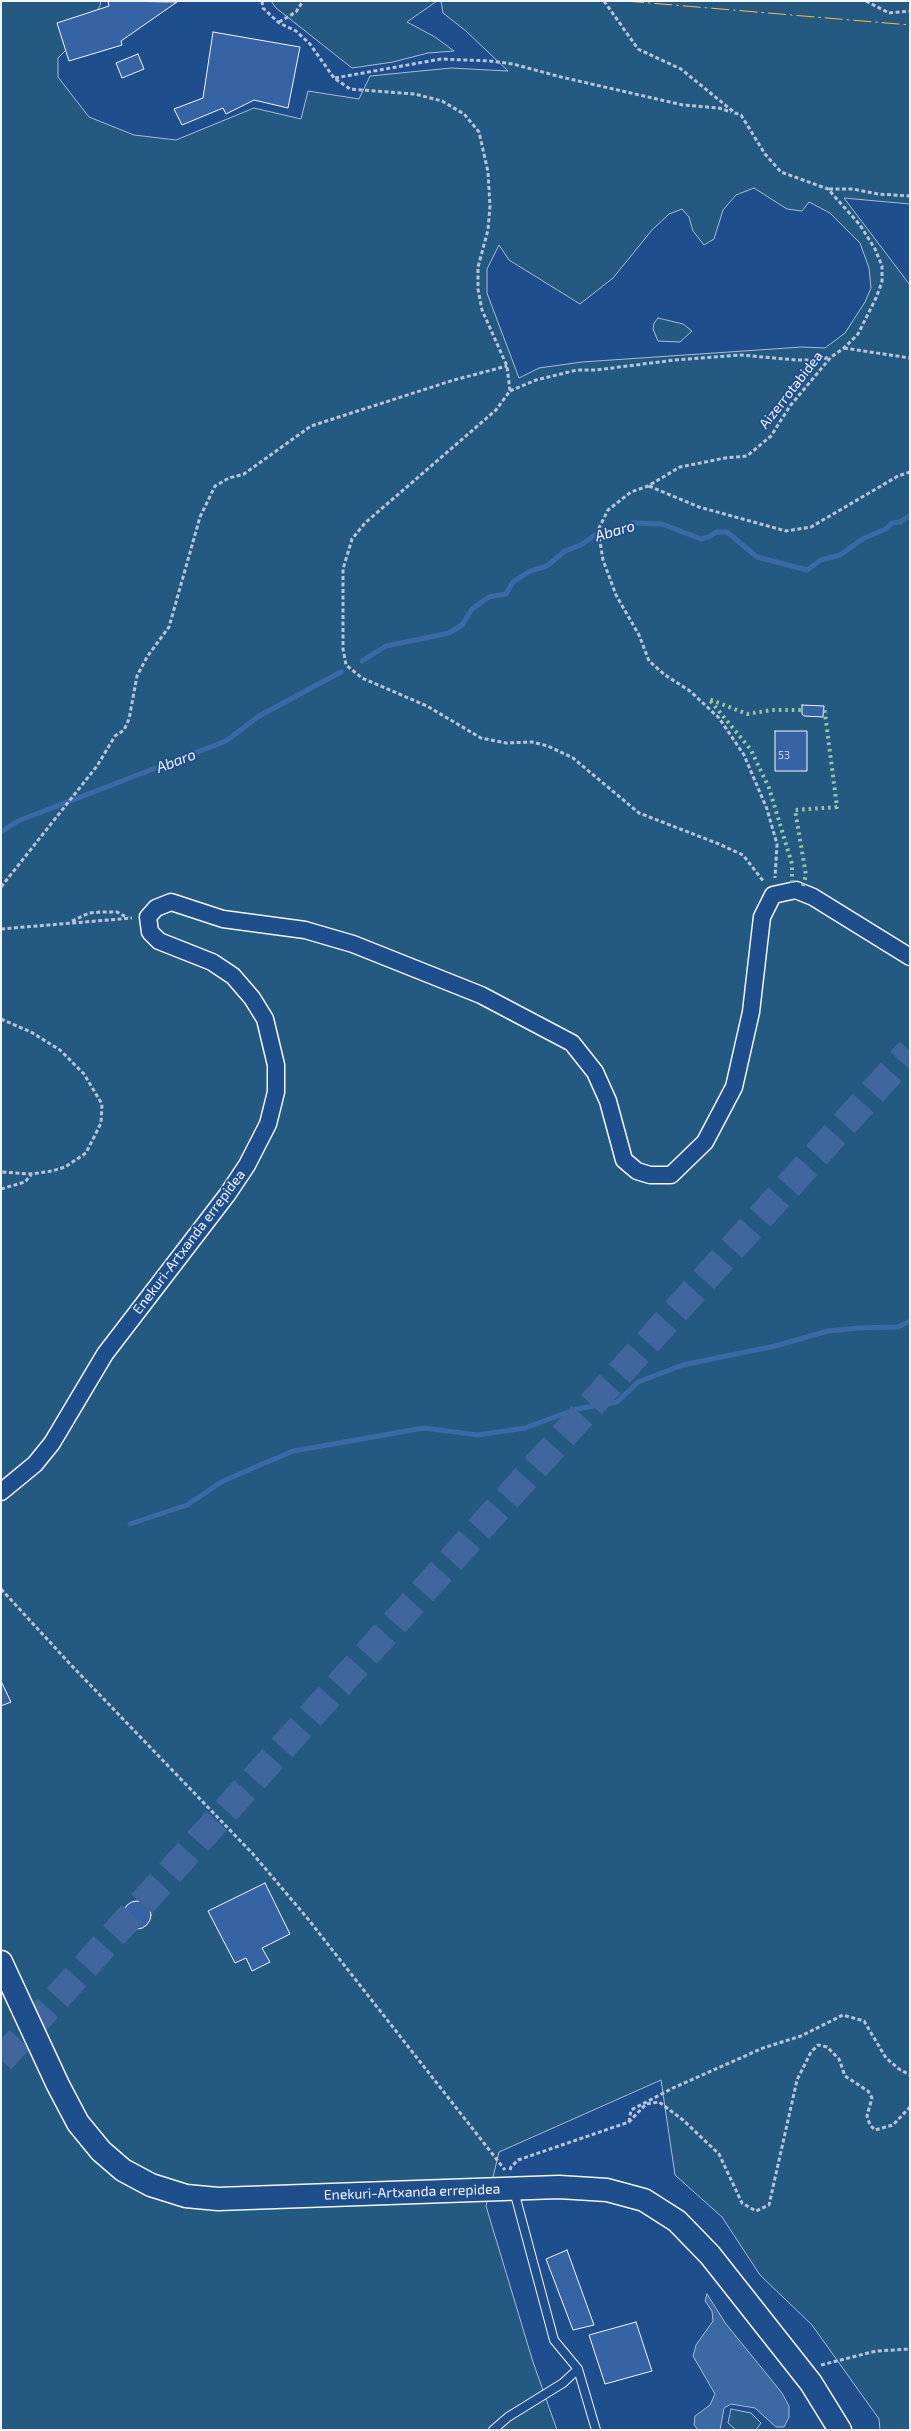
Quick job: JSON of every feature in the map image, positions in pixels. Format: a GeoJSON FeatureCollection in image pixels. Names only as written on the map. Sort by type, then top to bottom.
{"type":"FeatureCollection","features":[{"type":"Feature","properties":{"kind":"street"},"geometry":{"type":"LineString","coordinates":[[148,917],[156,908],[171,902],[223,919],[305,930],[353,944],[481,995],[572,1043],[595,1072],[608,1101],[624,1160],[637,1171],[650,1176],[671,1175],[706,1142],[734,1087],[751,1012],[762,916],[773,895],[796,890],[813,897],[910,957]]}},
{"type":"Feature","properties":{"kind":"street","name":"Enekuri-Artxanda errepidea"},"geometry":{"type":"LineString","coordinates":[[1,1492],[35,1464],[52,1443],[105,1354],[227,1195],[247,1165],[268,1124],[276,1092],[276,1065],[265,1019],[252,998],[233,976],[212,962],[159,941],[150,932],[148,917]]}},
{"type":"Feature","properties":{"kind":"street","name":"Enekuri-Artxanda errepidea"},"geometry":{"type":"LineString","coordinates":[[1,1962],[58,2085],[78,2123],[101,2151],[123,2170],[151,2185],[186,2196],[218,2199],[512,2182],[607,2190],[644,2200],[662,2209],[677,2221],[710,2255],[811,2383],[840,2430]]}},
{"type":"Feature","properties":{"kind":"lane"},"geometry":{"type":"LineString","coordinates":[[512,2182],[554,2340],[578,2369],[596,2430]]}},
{"type":"Feature","properties":{"kind":"lane"},"geometry":{"type":"LineString","coordinates":[[493,2430],[508,2417],[563,2383],[578,2369]]}},
{"type":"Feature","properties":{"kind":"path"},"geometry":{"type":"LineString","coordinates":[[262,1],[263,8],[279,23],[296,31],[310,44],[334,78],[350,89],[415,94],[442,101],[464,114],[479,132],[488,172],[490,206],[488,230],[478,267],[478,289],[482,310],[508,366],[510,391]]}},
{"type":"Feature","properties":{"kind":"path"},"geometry":{"type":"LineString","coordinates":[[279,23],[296,12],[303,1]]}},
{"type":"Feature","properties":{"kind":"path","name":"Aizerrotabidea"},"geometry":{"type":"LineString","coordinates":[[604,1],[638,49],[681,69],[735,113],[741,115],[765,154],[781,172],[828,189],[860,225],[875,249],[882,266],[882,282],[858,334],[844,348],[830,357],[790,406],[771,436],[747,456],[725,458],[680,467],[648,486],[631,492],[608,510],[598,530],[603,560],[616,595],[639,635],[649,661],[665,675],[690,691],[719,718],[744,755],[767,809],[778,844],[773,895]]}},
{"type":"Feature","properties":{"kind":"path"},"geometry":{"type":"LineString","coordinates":[[866,1],[889,13],[910,11]]}},
{"type":"Feature","properties":{"kind":"path"},"geometry":{"type":"LineString","coordinates":[[334,78],[441,59],[490,61],[513,64],[682,105],[719,108],[735,113]]}},
{"type":"Feature","properties":{"kind":"path"},"geometry":{"type":"LineString","coordinates":[[828,189],[853,189],[878,194],[910,196]]}},
{"type":"Feature","properties":{"kind":"path"},"geometry":{"type":"LineString","coordinates":[[844,348],[910,358]]}},
{"type":"Feature","properties":{"kind":"path"},"geometry":{"type":"LineString","coordinates":[[773,895],[743,855],[639,813],[573,758],[548,746],[532,742],[506,743],[481,738],[428,706],[362,678],[346,665],[343,640],[343,569],[352,538],[365,523],[496,410],[510,391],[536,380],[577,370],[596,370],[682,359],[741,355],[796,360],[817,360],[830,357]]}},
{"type":"Feature","properties":{"kind":"path"},"geometry":{"type":"LineString","coordinates":[[1,887],[97,766],[115,736],[124,730],[129,718],[136,676],[147,657],[169,628],[200,517],[215,486],[229,478],[244,474],[311,426],[454,380],[508,366]]}},
{"type":"Feature","properties":{"kind":"path"},"geometry":{"type":"LineString","coordinates":[[648,486],[699,506],[786,531],[810,526],[837,513],[898,476],[910,472]]}},
{"type":"Feature","properties":{"kind":"path"},"geometry":{"type":"LineString","coordinates":[[69,922],[89,913],[101,912],[116,912],[128,918]]}},
{"type":"Feature","properties":{"kind":"path"},"geometry":{"type":"LineString","coordinates":[[1,929],[148,917]]}},
{"type":"Feature","properties":{"kind":"path"},"geometry":{"type":"LineString","coordinates":[[1,1019],[31,1032],[60,1050],[84,1074],[102,1104],[101,1123],[86,1153],[65,1167],[31,1174],[1,1172]]}},
{"type":"Feature","properties":{"kind":"path"},"geometry":{"type":"LineString","coordinates":[[1,1189],[25,1182],[31,1174]]}},
{"type":"Feature","properties":{"kind":"path"},"geometry":{"type":"LineString","coordinates":[[1,1589],[77,1672],[253,1854],[308,1919],[512,2182]]}},
{"type":"Feature","properties":{"kind":"path"},"geometry":{"type":"LineString","coordinates":[[629,2122],[631,2110],[673,2088],[763,2048],[801,2036],[843,2015],[864,2021],[886,2058],[910,2075]]}},
{"type":"Feature","properties":{"kind":"path"},"geometry":{"type":"LineString","coordinates":[[512,2182],[511,2167],[518,2160],[629,2122],[646,2104],[659,2102],[683,2120],[719,2154],[742,2203],[756,2212],[769,2205],[797,2080],[811,2052],[818,2045],[827,2047],[839,2059],[845,2076],[868,2091],[872,2098],[867,2116],[870,2125],[875,2130],[893,2125],[910,2107]]}},
{"type":"Feature","properties":{"kind":"path"},"geometry":{"type":"LineString","coordinates":[[813,2367],[876,2351],[910,2349]]}},
{"type":"Feature","properties":{"kind":"shaded area"},"geometry":{"type":"Polygon","coordinates":[[[1,1],[101,1],[100,6],[77,39],[58,58],[58,77],[89,117],[134,135],[176,140],[254,108],[301,119],[308,91],[359,99],[370,76],[451,68],[508,71],[466,31],[443,13],[441,1],[910,1],[910,204],[844,198],[910,285],[910,2430],[880,2430],[879,2419],[812,2325],[760,2275],[722,2217],[675,2175],[661,2080],[499,2152],[486,2206],[533,2362],[557,2430],[1,2430],[1,1]],[[754,188],[736,195],[723,210],[714,239],[704,245],[693,231],[689,217],[682,209],[669,214],[652,230],[613,278],[580,304],[509,260],[499,245],[487,269],[487,293],[519,378],[539,368],[582,362],[802,347],[825,348],[845,333],[865,302],[871,288],[869,268],[860,243],[830,213],[809,202],[802,211],[787,209],[754,188]]]}},
{"type":"Feature","properties":{"kind":"shaded area"},"geometry":{"type":"Polygon","coordinates":[[[271,1],[437,1],[407,22],[435,37],[454,51],[428,53],[393,62],[352,68],[276,8],[271,1]]]}},
{"type":"Feature","properties":{"kind":"shaded area"},"geometry":{"type":"Polygon","coordinates":[[[658,318],[683,324],[692,331],[680,342],[658,341],[653,329],[654,323],[658,318]]]}},
{"type":"Feature","properties":{"kind":"shaded area"},"geometry":{"type":"Polygon","coordinates":[[[707,2294],[726,2324],[782,2393],[789,2406],[789,2417],[784,2427],[776,2427],[755,2408],[731,2404],[724,2408],[720,2430],[698,2430],[694,2425],[695,2416],[710,2405],[715,2394],[693,2356],[696,2345],[713,2321],[712,2311],[705,2301],[707,2294]]]}},
{"type":"Feature","properties":{"kind":"shaded area"},"geometry":{"type":"Polygon","coordinates":[[[731,2409],[751,2413],[761,2423],[756,2430],[736,2430],[728,2423],[731,2409]]]}},
{"type":"Feature","properties":{"kind":"building"},"geometry":{"type":"Polygon","coordinates":[[[108,1],[177,2],[121,41],[122,45],[69,61],[57,23],[109,6],[108,1]]]}},
{"type":"Feature","properties":{"kind":"building"},"geometry":{"type":"Polygon","coordinates":[[[213,32],[300,47],[288,108],[254,100],[226,114],[223,108],[182,125],[174,109],[203,98],[213,32]]]}},
{"type":"Feature","properties":{"kind":"building"},"geometry":{"type":"Polygon","coordinates":[[[138,54],[144,69],[122,78],[116,63],[138,54]]]}},
{"type":"Feature","properties":{"kind":"building"},"geometry":{"type":"Polygon","coordinates":[[[802,705],[824,706],[823,717],[804,716],[802,714],[802,705]]]}},
{"type":"Feature","properties":{"kind":"building"},"geometry":{"type":"Polygon","coordinates":[[[775,731],[807,731],[807,771],[775,771],[775,731]]]}},
{"type":"Feature","properties":{"kind":"building"},"geometry":{"type":"Polygon","coordinates":[[[1,1681],[11,1702],[1,1706],[1,1681]]]}},
{"type":"Feature","properties":{"kind":"building"},"geometry":{"type":"Polygon","coordinates":[[[265,1883],[290,1934],[262,1948],[270,1962],[252,1971],[246,1958],[235,1963],[208,1911],[265,1883]]]}},
{"type":"Feature","properties":{"kind":"building"},"geometry":{"type":"Polygon","coordinates":[[[137,1901],[147,1905],[151,1915],[147,1925],[137,1929],[127,1925],[123,1915],[127,1905],[137,1901]]]}},
{"type":"Feature","properties":{"kind":"building"},"geometry":{"type":"Polygon","coordinates":[[[567,2250],[594,2325],[573,2330],[546,2259],[567,2250]]]}},
{"type":"Feature","properties":{"kind":"building"},"geometry":{"type":"Polygon","coordinates":[[[636,2322],[652,2371],[605,2384],[589,2335],[636,2322]]]}},
{"type":"Feature","properties":{"kind":"waterway","name":"Abaro"},"geometry":{"type":"LineString","coordinates":[[362,661],[386,646],[449,633],[462,625],[472,609],[489,597],[506,594],[513,582],[530,571],[547,566],[565,551],[581,545],[598,533],[622,529],[633,523],[662,524],[701,539],[709,537],[716,532],[727,532],[757,557],[807,570],[821,560],[840,555],[864,538],[910,516]]}},
{"type":"Feature","properties":{"kind":"waterway","name":"Abaro"},"geometry":{"type":"LineString","coordinates":[[1,832],[18,821],[226,741],[259,716],[341,672]]}},
{"type":"Feature","properties":{"kind":"waterway"},"geometry":{"type":"LineString","coordinates":[[130,1524],[187,1505],[223,1481],[293,1451],[424,1428],[478,1435],[525,1428],[576,1409],[617,1402],[638,1382],[683,1365],[775,1346],[828,1331],[898,1327],[910,1321]]}},
{"type":"Feature","properties":{"kind":"tunnel"},"geometry":{"type":"LineString","coordinates":[[1,2060],[910,1051]]}},
{"type":"Feature","properties":{"kind":"hedge"},"geometry":{"type":"LineString","coordinates":[[792,883],[792,864],[769,788],[751,750],[709,699],[747,714],[772,710],[802,710]]}},
{"type":"Feature","properties":{"kind":"hedge"},"geometry":{"type":"LineString","coordinates":[[803,886],[806,875],[795,810],[837,807],[824,706]]}},
{"type":"Feature","properties":{"kind":"power"},"geometry":{"type":"LineString","coordinates":[[626,1],[910,25]]}}]}
